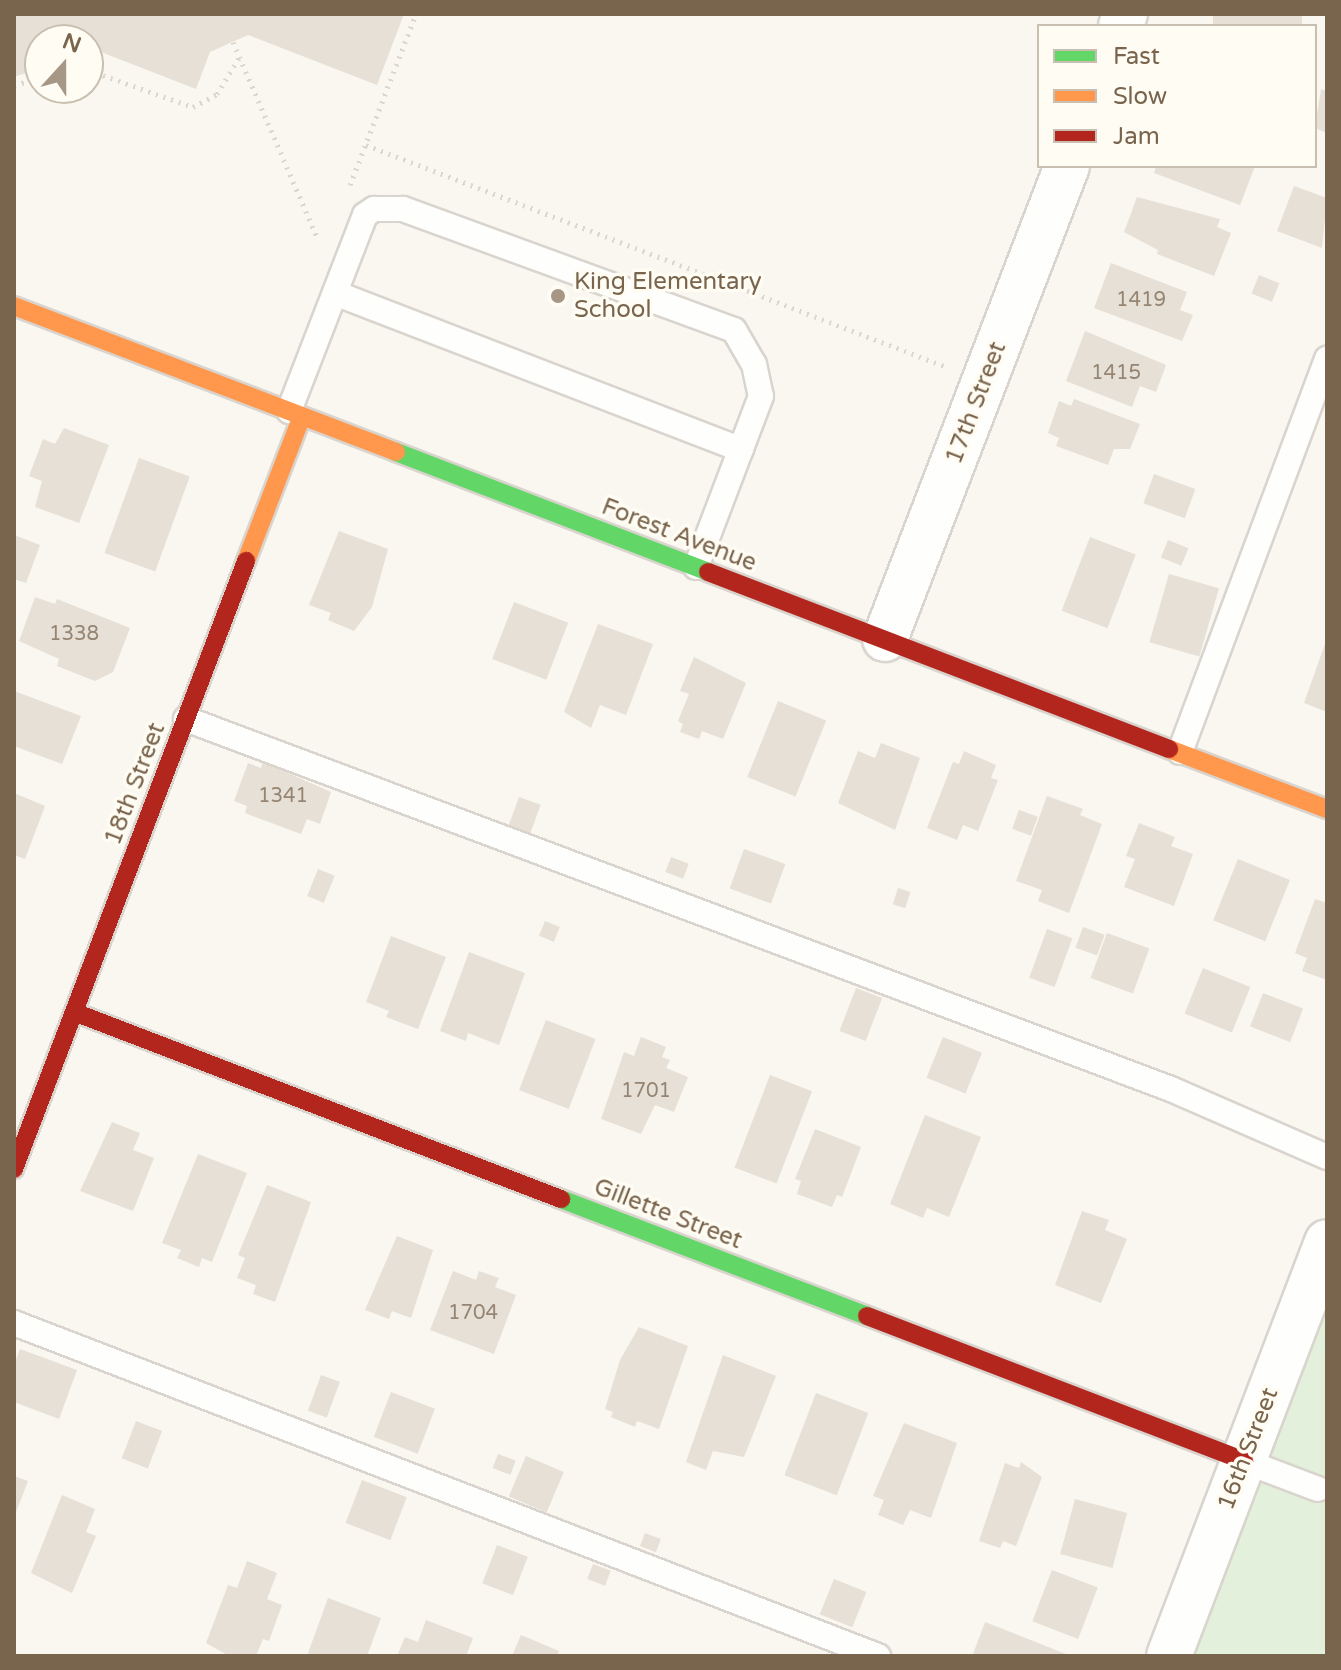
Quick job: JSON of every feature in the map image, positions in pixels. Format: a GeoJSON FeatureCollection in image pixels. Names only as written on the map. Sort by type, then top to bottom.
{"type":"FeatureCollection","features":[{"type":"Feature","properties":{"kind":"street","name":"17th Street"},"geometry":{"type":"LineString","coordinates":[[885,639],[1066,168]]}},
{"type":"Feature","properties":{"kind":"street","name":"Forest Avenue"},"geometry":{"type":"LineString","coordinates":[[14,306],[1327,809]]}},
{"type":"Feature","properties":{"kind":"street","name":"18th Street"},"geometry":{"type":"LineString","coordinates":[[14,1169],[186,719],[295,414]]}},
{"type":"Feature","properties":{"kind":"street","name":"Gillette Street"},"geometry":{"type":"LineString","coordinates":[[74,1012],[1244,1461]]}},
{"type":"Feature","properties":{"kind":"street","name":"16th Street"},"geometry":{"type":"LineString","coordinates":[[1169,1656],[1327,1242]]}},
{"type":"Feature","properties":{"kind":"lane"},"geometry":{"type":"LineString","coordinates":[[295,414],[335,293],[365,215],[374,209],[403,209],[734,330],[754,364],[761,396],[696,567]]}},
{"type":"Feature","properties":{"kind":"lane"},"geometry":{"type":"LineString","coordinates":[[335,293],[741,450]]}},
{"type":"Feature","properties":{"kind":"lane"},"geometry":{"type":"LineString","coordinates":[[1180,752],[1327,359]]}},
{"type":"Feature","properties":{"kind":"lane"},"geometry":{"type":"LineString","coordinates":[[186,719],[1171,1089],[1327,1157]]}},
{"type":"Feature","properties":{"kind":"lane"},"geometry":{"type":"LineString","coordinates":[[14,1323],[878,1656]]}},
{"type":"Feature","properties":{"kind":"lane"},"geometry":{"type":"LineString","coordinates":[[1244,1461],[1318,1489]]}},
{"type":"Feature","properties":{"kind":"path"},"geometry":{"type":"LineString","coordinates":[[233,42],[324,252]]}},
{"type":"Feature","properties":{"kind":"path"},"geometry":{"type":"LineString","coordinates":[[104,76],[193,107],[217,94],[239,57]]}},
{"type":"Feature","properties":{"kind":"path"},"geometry":{"type":"LineString","coordinates":[[366,145],[945,366]]}},
{"type":"Feature","properties":{"kind":"green space"},"geometry":{"type":"Polygon","coordinates":[[[1327,1296],[1327,1656],[1189,1656],[1327,1296]]]}},
{"type":"Feature","properties":{"kind":"building"},"geometry":{"type":"Polygon","coordinates":[[[14,14],[404,14],[377,85],[248,35],[210,52],[196,89],[104,53],[104,24],[24,24],[24,74],[14,77],[14,14]]]}},
{"type":"Feature","properties":{"kind":"building"},"geometry":{"type":"Polygon","coordinates":[[[1213,14],[1302,14],[1302,24],[1213,24],[1213,14]]]}},
{"type":"Feature","properties":{"kind":"building"},"geometry":{"type":"Polygon","coordinates":[[[1321,89],[1327,91],[1327,133],[1317,129],[1321,89]]]}},
{"type":"Feature","properties":{"kind":"building"},"geometry":{"type":"Polygon","coordinates":[[[1155,168],[1254,168],[1240,205],[1154,173],[1155,168]]]}},
{"type":"Feature","properties":{"kind":"building"},"geometry":{"type":"Polygon","coordinates":[[[1294,186],[1327,198],[1322,248],[1277,231],[1294,186]]]}},
{"type":"Feature","properties":{"kind":"building"},"geometry":{"type":"Polygon","coordinates":[[[1137,197],[1220,219],[1217,227],[1231,233],[1214,276],[1157,254],[1158,250],[1124,232],[1137,197]]]}},
{"type":"Feature","properties":{"kind":"building"},"geometry":{"type":"Polygon","coordinates":[[[1111,263],[1187,292],[1180,310],[1193,315],[1182,341],[1094,308],[1111,263]]]}},
{"type":"Feature","properties":{"kind":"building"},"geometry":{"type":"Polygon","coordinates":[[[1259,275],[1279,283],[1272,302],[1252,294],[1259,275]]]}},
{"type":"Feature","properties":{"kind":"building"},"geometry":{"type":"Polygon","coordinates":[[[1085,331],[1166,365],[1156,392],[1140,386],[1132,407],[1066,381],[1085,331]]]}},
{"type":"Feature","properties":{"kind":"building"},"geometry":{"type":"Polygon","coordinates":[[[1074,399],[1140,424],[1130,449],[1114,449],[1108,465],[1056,446],[1059,438],[1048,433],[1059,401],[1071,406],[1074,399]]]}},
{"type":"Feature","properties":{"kind":"building"},"geometry":{"type":"Polygon","coordinates":[[[64,428],[109,445],[79,523],[35,507],[42,481],[29,476],[43,439],[55,444],[64,428]]]}},
{"type":"Feature","properties":{"kind":"building"},"geometry":{"type":"Polygon","coordinates":[[[139,458],[190,476],[155,571],[104,553],[139,458]]]}},
{"type":"Feature","properties":{"kind":"building"},"geometry":{"type":"Polygon","coordinates":[[[1154,474],[1195,489],[1185,518],[1143,503],[1154,474]]]}},
{"type":"Feature","properties":{"kind":"building"},"geometry":{"type":"Polygon","coordinates":[[[339,531],[388,549],[372,607],[354,631],[328,620],[331,613],[309,605],[339,531]]]}},
{"type":"Feature","properties":{"kind":"building"},"geometry":{"type":"Polygon","coordinates":[[[14,535],[40,545],[26,583],[14,579],[14,535]]]}},
{"type":"Feature","properties":{"kind":"building"},"geometry":{"type":"Polygon","coordinates":[[[1090,537],[1136,555],[1107,628],[1062,611],[1090,537]]]}},
{"type":"Feature","properties":{"kind":"building"},"geometry":{"type":"Polygon","coordinates":[[[1168,540],[1188,548],[1181,566],[1161,558],[1168,540]]]}},
{"type":"Feature","properties":{"kind":"building"},"geometry":{"type":"Polygon","coordinates":[[[1169,574],[1219,588],[1199,657],[1149,642],[1169,574]]]}},
{"type":"Feature","properties":{"kind":"building"},"geometry":{"type":"Polygon","coordinates":[[[35,597],[55,604],[57,599],[130,628],[113,672],[95,681],[57,666],[59,659],[19,641],[35,597]]]}},
{"type":"Feature","properties":{"kind":"building"},"geometry":{"type":"Polygon","coordinates":[[[514,602],[568,623],[546,680],[492,659],[514,602]]]}},
{"type":"Feature","properties":{"kind":"building"},"geometry":{"type":"Polygon","coordinates":[[[598,624],[653,644],[626,715],[600,705],[591,728],[564,712],[598,624]]]}},
{"type":"Feature","properties":{"kind":"building"},"geometry":{"type":"Polygon","coordinates":[[[1327,638],[1327,712],[1304,703],[1327,638]]]}},
{"type":"Feature","properties":{"kind":"building"},"geometry":{"type":"Polygon","coordinates":[[[694,657],[746,683],[723,739],[702,731],[699,739],[680,732],[683,724],[678,721],[689,694],[680,691],[694,657]]]}},
{"type":"Feature","properties":{"kind":"building"},"geometry":{"type":"Polygon","coordinates":[[[14,691],[81,716],[62,764],[14,746],[14,691]]]}},
{"type":"Feature","properties":{"kind":"building"},"geometry":{"type":"Polygon","coordinates":[[[778,701],[826,720],[795,797],[747,777],[778,701]]]}},
{"type":"Feature","properties":{"kind":"building"},"geometry":{"type":"Polygon","coordinates":[[[881,743],[920,758],[895,830],[838,803],[858,751],[875,758],[881,743]]]}},
{"type":"Feature","properties":{"kind":"building"},"geometry":{"type":"Polygon","coordinates":[[[964,751],[996,765],[991,778],[998,780],[978,831],[963,825],[957,840],[927,828],[953,762],[959,764],[964,751]]]}},
{"type":"Feature","properties":{"kind":"building"},"geometry":{"type":"Polygon","coordinates":[[[263,762],[331,792],[320,824],[307,819],[301,834],[245,813],[247,806],[234,801],[248,763],[261,768],[263,762]]]}},
{"type":"Feature","properties":{"kind":"building"},"geometry":{"type":"Polygon","coordinates":[[[14,793],[45,806],[25,859],[14,855],[14,793]]]}},
{"type":"Feature","properties":{"kind":"building"},"geometry":{"type":"Polygon","coordinates":[[[1047,796],[1083,809],[1080,815],[1102,824],[1069,913],[1038,901],[1042,890],[1016,881],[1047,796]]]}},
{"type":"Feature","properties":{"kind":"building"},"geometry":{"type":"Polygon","coordinates":[[[519,797],[541,805],[530,834],[508,826],[519,797]]]}},
{"type":"Feature","properties":{"kind":"building"},"geometry":{"type":"Polygon","coordinates":[[[1019,810],[1038,817],[1031,836],[1012,829],[1019,810]]]}},
{"type":"Feature","properties":{"kind":"building"},"geometry":{"type":"Polygon","coordinates":[[[1139,823],[1175,837],[1171,846],[1193,854],[1174,906],[1124,887],[1135,859],[1126,856],[1139,823]]]}},
{"type":"Feature","properties":{"kind":"building"},"geometry":{"type":"Polygon","coordinates":[[[744,849],[785,864],[771,904],[730,888],[744,849]]]}},
{"type":"Feature","properties":{"kind":"building"},"geometry":{"type":"Polygon","coordinates":[[[671,857],[689,864],[683,879],[665,872],[671,857]]]}},
{"type":"Feature","properties":{"kind":"building"},"geometry":{"type":"Polygon","coordinates":[[[1238,859],[1290,880],[1265,941],[1213,920],[1238,859]]]}},
{"type":"Feature","properties":{"kind":"building"},"geometry":{"type":"Polygon","coordinates":[[[318,869],[335,876],[324,903],[307,896],[318,869]]]}},
{"type":"Feature","properties":{"kind":"building"},"geometry":{"type":"Polygon","coordinates":[[[898,888],[910,892],[905,908],[893,904],[898,888]]]}},
{"type":"Feature","properties":{"kind":"building"},"geometry":{"type":"Polygon","coordinates":[[[1315,899],[1327,903],[1327,980],[1302,971],[1307,958],[1295,953],[1315,899]]]}},
{"type":"Feature","properties":{"kind":"building"},"geometry":{"type":"Polygon","coordinates":[[[545,921],[560,927],[554,942],[539,936],[545,921]]]}},
{"type":"Feature","properties":{"kind":"building"},"geometry":{"type":"Polygon","coordinates":[[[1083,927],[1105,935],[1097,956],[1075,948],[1083,927]]]}},
{"type":"Feature","properties":{"kind":"building"},"geometry":{"type":"Polygon","coordinates":[[[1047,929],[1072,938],[1055,987],[1029,978],[1047,929]]]}},
{"type":"Feature","properties":{"kind":"building"},"geometry":{"type":"Polygon","coordinates":[[[1107,933],[1149,948],[1133,993],[1091,978],[1107,933]]]}},
{"type":"Feature","properties":{"kind":"building"},"geometry":{"type":"Polygon","coordinates":[[[391,936],[446,957],[418,1029],[386,1017],[389,1011],[366,1002],[391,936]]]}},
{"type":"Feature","properties":{"kind":"building"},"geometry":{"type":"Polygon","coordinates":[[[469,952],[525,973],[499,1045],[468,1033],[466,1041],[440,1031],[469,952]]]}},
{"type":"Feature","properties":{"kind":"building"},"geometry":{"type":"Polygon","coordinates":[[[1203,968],[1250,987],[1232,1033],[1185,1013],[1203,968]]]}},
{"type":"Feature","properties":{"kind":"building"},"geometry":{"type":"Polygon","coordinates":[[[856,988],[882,998],[866,1041],[840,1031],[856,988]]]}},
{"type":"Feature","properties":{"kind":"building"},"geometry":{"type":"Polygon","coordinates":[[[1263,993],[1303,1008],[1290,1042],[1250,1027],[1263,993]]]}},
{"type":"Feature","properties":{"kind":"building"},"geometry":{"type":"Polygon","coordinates":[[[546,1020],[595,1039],[569,1109],[519,1090],[546,1020]]]}},
{"type":"Feature","properties":{"kind":"building"},"geometry":{"type":"Polygon","coordinates":[[[641,1037],[666,1047],[662,1057],[670,1060],[666,1068],[688,1077],[674,1112],[655,1105],[641,1134],[601,1119],[624,1052],[634,1056],[641,1037]]]}},
{"type":"Feature","properties":{"kind":"building"},"geometry":{"type":"Polygon","coordinates":[[[943,1037],[982,1053],[965,1094],[927,1078],[943,1037]]]}},
{"type":"Feature","properties":{"kind":"building"},"geometry":{"type":"Polygon","coordinates":[[[770,1075],[812,1091],[777,1184],[735,1167],[770,1075]]]}},
{"type":"Feature","properties":{"kind":"building"},"geometry":{"type":"Polygon","coordinates":[[[925,1115],[981,1137],[949,1217],[927,1208],[923,1218],[890,1204],[925,1115]]]}},
{"type":"Feature","properties":{"kind":"building"},"geometry":{"type":"Polygon","coordinates":[[[112,1122],[140,1133],[133,1150],[154,1158],[133,1211],[80,1191],[112,1122]]]}},
{"type":"Feature","properties":{"kind":"building"},"geometry":{"type":"Polygon","coordinates":[[[815,1129],[861,1147],[842,1197],[837,1195],[832,1207],[797,1194],[801,1181],[795,1179],[815,1129]]]}},
{"type":"Feature","properties":{"kind":"building"},"geometry":{"type":"Polygon","coordinates":[[[198,1154],[247,1173],[212,1262],[202,1258],[199,1267],[177,1258],[181,1250],[162,1243],[198,1154]]]}},
{"type":"Feature","properties":{"kind":"building"},"geometry":{"type":"Polygon","coordinates":[[[267,1185],[311,1202],[275,1302],[253,1294],[256,1285],[237,1278],[245,1258],[238,1255],[267,1185]]]}},
{"type":"Feature","properties":{"kind":"building"},"geometry":{"type":"Polygon","coordinates":[[[1082,1211],[1109,1220],[1105,1230],[1127,1239],[1101,1303],[1055,1285],[1082,1211]]]}},
{"type":"Feature","properties":{"kind":"building"},"geometry":{"type":"Polygon","coordinates":[[[397,1236],[433,1250],[411,1318],[392,1311],[389,1319],[365,1310],[397,1236]]]}},
{"type":"Feature","properties":{"kind":"building"},"geometry":{"type":"Polygon","coordinates":[[[453,1271],[476,1280],[479,1271],[499,1278],[495,1287],[516,1295],[494,1354],[430,1330],[453,1271]]]}},
{"type":"Feature","properties":{"kind":"building"},"geometry":{"type":"Polygon","coordinates":[[[639,1327],[688,1346],[659,1429],[637,1421],[635,1427],[611,1417],[613,1412],[605,1409],[620,1360],[639,1327]]]}},
{"type":"Feature","properties":{"kind":"building"},"geometry":{"type":"Polygon","coordinates":[[[20,1349],[77,1370],[59,1419],[14,1402],[14,1365],[20,1349]]]}},
{"type":"Feature","properties":{"kind":"building"},"geometry":{"type":"Polygon","coordinates":[[[723,1355],[776,1376],[744,1457],[713,1451],[706,1470],[686,1462],[723,1355]]]}},
{"type":"Feature","properties":{"kind":"building"},"geometry":{"type":"Polygon","coordinates":[[[321,1375],[340,1382],[327,1418],[308,1411],[321,1375]]]}},
{"type":"Feature","properties":{"kind":"building"},"geometry":{"type":"Polygon","coordinates":[[[391,1392],[435,1409],[418,1454],[374,1437],[391,1392]]]}},
{"type":"Feature","properties":{"kind":"building"},"geometry":{"type":"Polygon","coordinates":[[[816,1393],[868,1413],[837,1495],[784,1475],[816,1393]]]}},
{"type":"Feature","properties":{"kind":"building"},"geometry":{"type":"Polygon","coordinates":[[[136,1421],[162,1431],[148,1468],[122,1458],[136,1421]]]}},
{"type":"Feature","properties":{"kind":"building"},"geometry":{"type":"Polygon","coordinates":[[[904,1423],[957,1443],[931,1518],[910,1510],[903,1525],[878,1515],[884,1500],[873,1496],[904,1423]]]}},
{"type":"Feature","properties":{"kind":"building"},"geometry":{"type":"Polygon","coordinates":[[[498,1454],[516,1461],[510,1475],[493,1468],[498,1454]]]}},
{"type":"Feature","properties":{"kind":"building"},"geometry":{"type":"Polygon","coordinates":[[[526,1456],[564,1472],[547,1513],[509,1497],[526,1456]]]}},
{"type":"Feature","properties":{"kind":"building"},"geometry":{"type":"Polygon","coordinates":[[[1021,1462],[1042,1477],[1016,1546],[1003,1541],[1000,1548],[979,1541],[1005,1463],[1019,1468],[1021,1462]]]}},
{"type":"Feature","properties":{"kind":"building"},"geometry":{"type":"Polygon","coordinates":[[[14,1476],[28,1481],[14,1517],[14,1476]]]}},
{"type":"Feature","properties":{"kind":"building"},"geometry":{"type":"Polygon","coordinates":[[[362,1480],[407,1497],[390,1540],[346,1523],[362,1480]]]}},
{"type":"Feature","properties":{"kind":"building"},"geometry":{"type":"Polygon","coordinates":[[[62,1495],[95,1509],[86,1532],[96,1536],[72,1593],[31,1573],[62,1495]]]}},
{"type":"Feature","properties":{"kind":"building"},"geometry":{"type":"Polygon","coordinates":[[[1075,1499],[1127,1513],[1112,1568],[1060,1554],[1075,1499]]]}},
{"type":"Feature","properties":{"kind":"building"},"geometry":{"type":"Polygon","coordinates":[[[645,1533],[661,1539],[656,1552],[640,1546],[645,1533]]]}},
{"type":"Feature","properties":{"kind":"building"},"geometry":{"type":"Polygon","coordinates":[[[497,1545],[528,1557],[513,1595],[482,1583],[497,1545]]]}},
{"type":"Feature","properties":{"kind":"building"},"geometry":{"type":"Polygon","coordinates":[[[247,1561],[277,1573],[267,1599],[282,1605],[269,1641],[263,1639],[256,1656],[229,1656],[206,1643],[228,1585],[237,1588],[247,1561]]]}},
{"type":"Feature","properties":{"kind":"building"},"geometry":{"type":"Polygon","coordinates":[[[593,1564],[611,1571],[605,1586],[587,1579],[593,1564]]]}},
{"type":"Feature","properties":{"kind":"building"},"geometry":{"type":"Polygon","coordinates":[[[1052,1570],[1098,1588],[1078,1639],[1032,1621],[1052,1570]]]}},
{"type":"Feature","properties":{"kind":"building"},"geometry":{"type":"Polygon","coordinates":[[[834,1579],[866,1592],[852,1627],[820,1614],[834,1579]]]}},
{"type":"Feature","properties":{"kind":"building"},"geometry":{"type":"Polygon","coordinates":[[[328,1598],[381,1618],[367,1656],[307,1656],[328,1598]]]}},
{"type":"Feature","properties":{"kind":"building"},"geometry":{"type":"Polygon","coordinates":[[[426,1620],[473,1638],[466,1656],[397,1656],[405,1637],[418,1642],[426,1620]]]}},
{"type":"Feature","properties":{"kind":"building"},"geometry":{"type":"Polygon","coordinates":[[[985,1622],[1071,1656],[973,1654],[985,1622]]]}},
{"type":"Feature","properties":{"kind":"building"},"geometry":{"type":"Polygon","coordinates":[[[521,1635],[559,1651],[557,1656],[512,1656],[521,1635]]]}},
{"type":"Feature","properties":{"kind":"traffic: fast"},"geometry":{"type":"LineString","coordinates":[[396,452],[708,572]]}},
{"type":"Feature","properties":{"kind":"traffic: fast"},"geometry":{"type":"LineString","coordinates":[[561,1199],[867,1316]]}},
{"type":"Feature","properties":{"kind":"traffic: slow"},"geometry":{"type":"LineString","coordinates":[[14,306],[396,452]]}},
{"type":"Feature","properties":{"kind":"traffic: slow"},"geometry":{"type":"LineString","coordinates":[[246,561],[302,416]]}},
{"type":"Feature","properties":{"kind":"traffic: slow"},"geometry":{"type":"LineString","coordinates":[[1169,749],[1327,809]]}},
{"type":"Feature","properties":{"kind":"traffic: jam"},"geometry":{"type":"LineString","coordinates":[[14,1169],[246,561]]}},
{"type":"Feature","properties":{"kind":"traffic: jam"},"geometry":{"type":"LineString","coordinates":[[708,572],[1169,749]]}},
{"type":"Feature","properties":{"kind":"traffic: jam"},"geometry":{"type":"LineString","coordinates":[[74,1012],[561,1199]]}},
{"type":"Feature","properties":{"kind":"traffic: jam"},"geometry":{"type":"LineString","coordinates":[[867,1316],[1244,1461]]}},
{"type":"Feature","properties":{"kind":"place","name":"King Elementary School"},"geometry":{"type":"Point","coordinates":[558,296]}}]}
